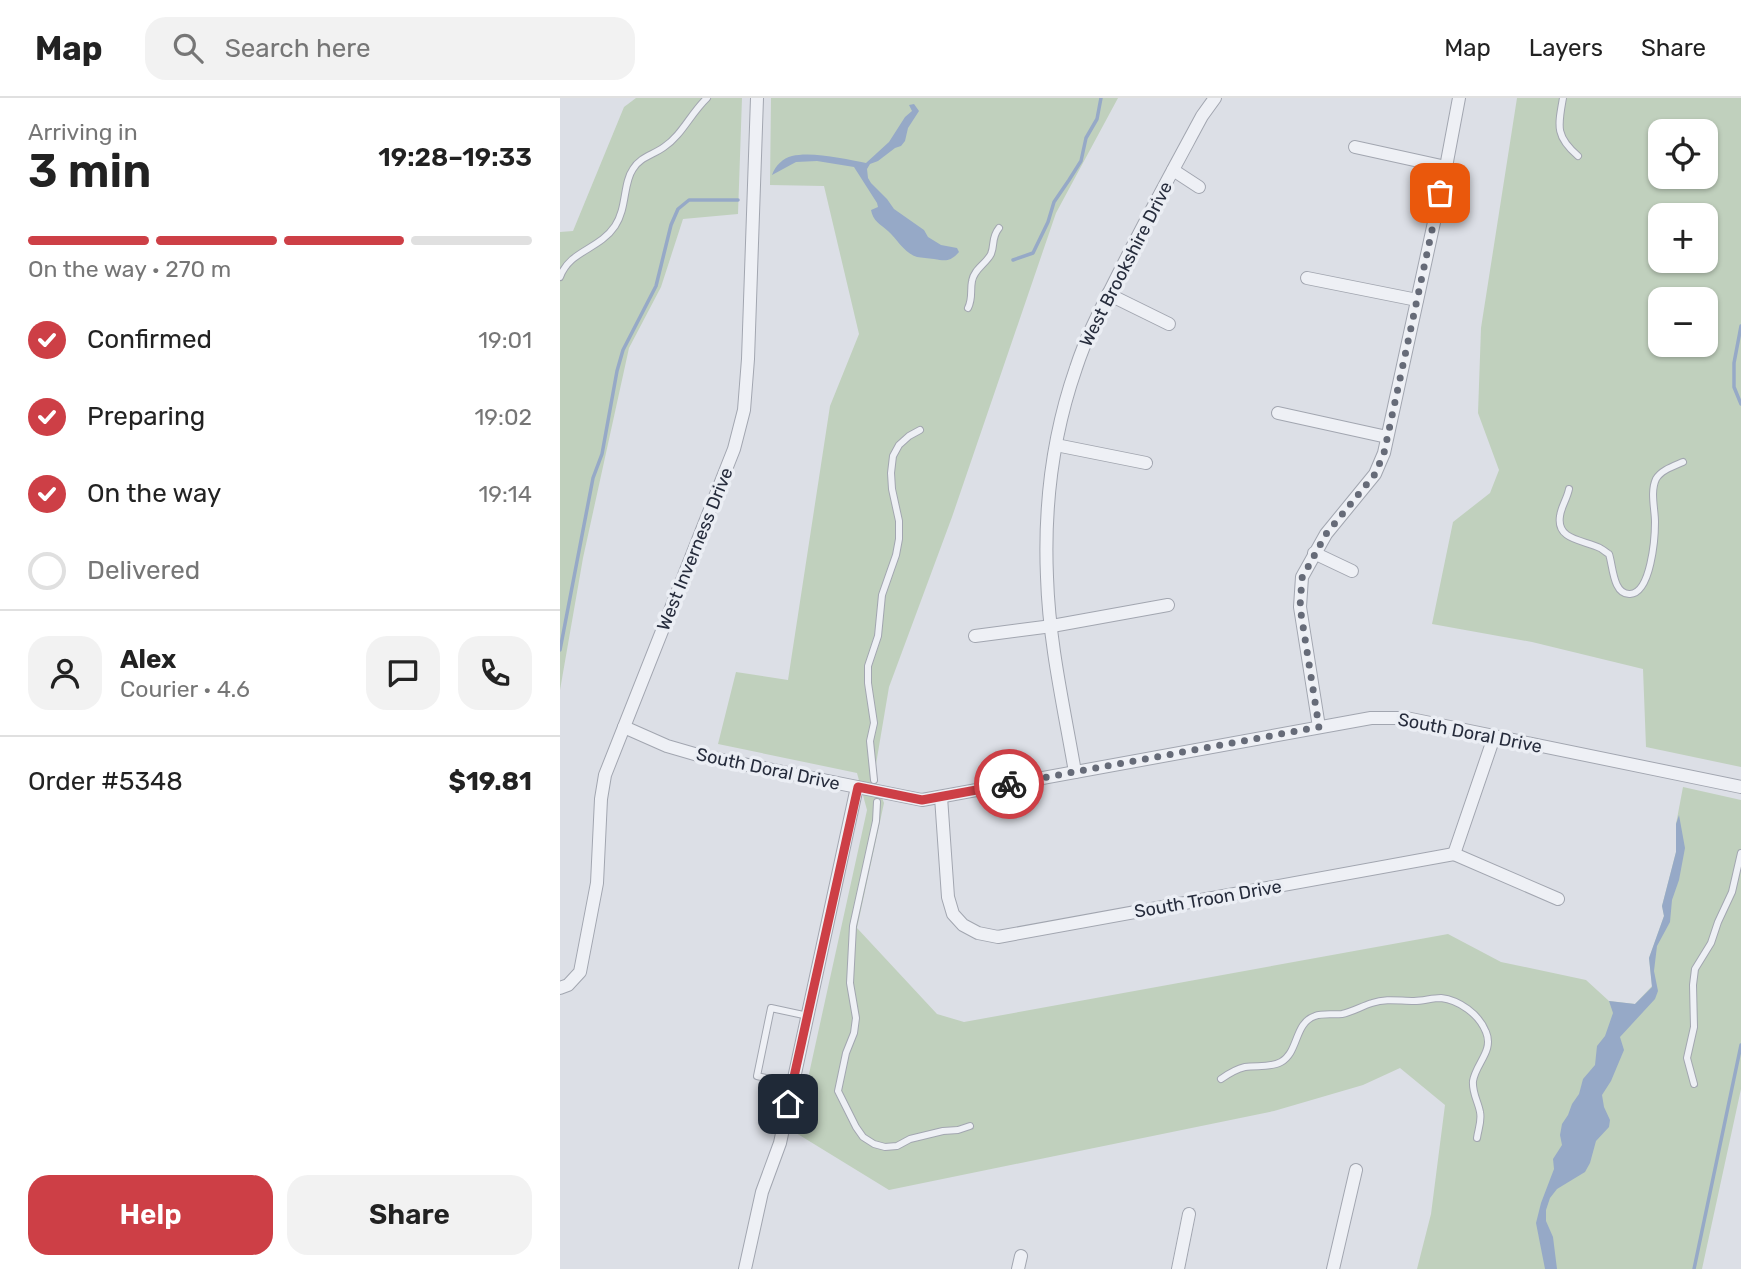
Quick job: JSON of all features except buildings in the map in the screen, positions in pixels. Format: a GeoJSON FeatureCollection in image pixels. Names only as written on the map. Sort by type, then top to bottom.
{"type":"FeatureCollection","features":[{"type":"Feature","properties":{"kind":"street","name":"West Inverness Drive"},"geometry":{"type":"LineString","coordinates":[[564,986],[580,972],[597,883],[601,799],[606,775],[734,449],[744,410],[757,98]]}},
{"type":"Feature","properties":{"kind":"street","name":"West Brookshire Drive"},"geometry":{"type":"LineString","coordinates":[[1075,772],[1055,655],[1047,578],[1047,521],[1061,418],[1076,367],[1093,324],[1202,116],[1215,98]]}},
{"type":"Feature","properties":{"kind":"street"},"geometry":{"type":"LineString","coordinates":[[1319,727],[1300,607],[1302,578],[1326,534],[1375,474],[1384,453],[1459,98]]}},
{"type":"Feature","properties":{"kind":"street"},"geometry":{"type":"LineString","coordinates":[[1355,147],[1446,166]]}},
{"type":"Feature","properties":{"kind":"street"},"geometry":{"type":"LineString","coordinates":[[1173,170],[1199,187]]}},
{"type":"Feature","properties":{"kind":"street"},"geometry":{"type":"LineString","coordinates":[[1307,278],[1417,300]]}},
{"type":"Feature","properties":{"kind":"street"},"geometry":{"type":"LineString","coordinates":[[1108,294],[1169,324]]}},
{"type":"Feature","properties":{"kind":"street"},"geometry":{"type":"LineString","coordinates":[[1278,414],[1387,438]]}},
{"type":"Feature","properties":{"kind":"street"},"geometry":{"type":"LineString","coordinates":[[1056,445],[1146,463]]}},
{"type":"Feature","properties":{"kind":"street"},"geometry":{"type":"LineString","coordinates":[[1314,553],[1352,571]]}},
{"type":"Feature","properties":{"kind":"street"},"geometry":{"type":"LineString","coordinates":[[975,636],[1052,626],[1168,605]]}},
{"type":"Feature","properties":{"kind":"street","name":"South Doral Drive"},"geometry":{"type":"LineString","coordinates":[[624,727],[667,746],[698,755],[922,800],[1371,718],[1406,718],[1741,787]]}},
{"type":"Feature","properties":{"kind":"street"},"geometry":{"type":"LineString","coordinates":[[1494,737],[1454,854],[1559,900]]}},
{"type":"Feature","properties":{"kind":"street"},"geometry":{"type":"LineString","coordinates":[[745,1269],[762,1192],[780,1143],[858,787]]}},
{"type":"Feature","properties":{"kind":"street","name":"South Troon Drive"},"geometry":{"type":"LineString","coordinates":[[941,797],[948,897],[953,914],[963,925],[978,933],[998,937],[1454,854]]}},
{"type":"Feature","properties":{"kind":"street"},"geometry":{"type":"LineString","coordinates":[[1333,1269],[1356,1170]]}},
{"type":"Feature","properties":{"kind":"street"},"geometry":{"type":"LineString","coordinates":[[1178,1269],[1189,1214]]}},
{"type":"Feature","properties":{"kind":"lane"},"geometry":{"type":"LineString","coordinates":[[560,277],[564,266],[573,257],[602,241],[615,226],[622,211],[631,171],[641,159],[675,137],[707,98]]}},
{"type":"Feature","properties":{"kind":"lane"},"geometry":{"type":"LineString","coordinates":[[1563,98],[1559,118],[1561,136],[1578,156]]}},
{"type":"Feature","properties":{"kind":"lane"},"geometry":{"type":"LineString","coordinates":[[968,308],[972,300],[975,273],[990,257],[993,236],[999,229]]}},
{"type":"Feature","properties":{"kind":"lane"},"geometry":{"type":"LineString","coordinates":[[874,779],[870,741],[874,723],[868,666],[878,636],[882,595],[899,539],[899,521],[892,489],[893,456],[898,445],[920,430]]}},
{"type":"Feature","properties":{"kind":"lane"},"geometry":{"type":"LineString","coordinates":[[1569,489],[1559,522],[1564,533],[1609,554],[1615,584],[1622,592],[1630,594],[1637,592],[1643,585],[1649,568],[1655,524],[1653,493],[1656,480],[1663,471],[1683,462]]}},
{"type":"Feature","properties":{"kind":"lane"},"geometry":{"type":"LineString","coordinates":[[877,802],[876,821],[853,926],[850,984],[856,1018],[854,1033],[846,1054],[838,1091],[863,1137],[885,1147],[970,1126]]}},
{"type":"Feature","properties":{"kind":"lane"},"geometry":{"type":"LineString","coordinates":[[1695,1084],[1687,1058],[1693,1027],[1695,969],[1712,943],[1732,891],[1741,853]]}},
{"type":"Feature","properties":{"kind":"lane"},"geometry":{"type":"LineString","coordinates":[[1221,1079],[1228,1073],[1243,1068],[1282,1062],[1290,1053],[1304,1024],[1315,1016],[1344,1013],[1390,999],[1414,1001],[1441,998],[1468,1009],[1487,1033],[1488,1048],[1474,1078],[1473,1089],[1481,1121],[1477,1138]]}},
{"type":"Feature","properties":{"kind":"lane"},"geometry":{"type":"LineString","coordinates":[[793,1084],[757,1076],[771,1008],[807,1016]]}},
{"type":"Feature","properties":{"kind":"green space"},"geometry":{"type":"Polygon","coordinates":[[[636,98],[742,98],[738,214],[683,219],[661,287],[629,348],[583,558],[560,690],[560,232],[573,231],[624,107],[636,98]]]}},
{"type":"Feature","properties":{"kind":"green space"},"geometry":{"type":"Polygon","coordinates":[[[771,98],[1118,98],[1056,213],[952,517],[889,687],[874,776],[884,803],[857,928],[937,1014],[964,1022],[1448,934],[1501,962],[1586,980],[1609,1001],[1635,1004],[1652,986],[1649,958],[1664,916],[1662,906],[1676,852],[1676,824],[1683,787],[1741,800],[1741,1089],[1702,1269],[1417,1269],[1431,1214],[1445,1105],[1400,1068],[1363,1085],[1274,1111],[889,1190],[796,1133],[867,810],[857,773],[718,744],[736,672],[788,680],[830,406],[859,334],[824,186],[770,185],[771,98]]]}},
{"type":"Feature","properties":{"kind":"green space"},"geometry":{"type":"Polygon","coordinates":[[[1517,98],[1741,98],[1741,767],[1646,747],[1643,669],[1532,642],[1432,624],[1453,522],[1490,493],[1499,470],[1478,413],[1481,328],[1517,98]]]}},
{"type":"Feature","properties":{"kind":"water"},"geometry":{"type":"Polygon","coordinates":[[[914,104],[919,111],[908,128],[905,141],[870,164],[867,169],[868,178],[894,209],[924,230],[928,237],[941,245],[957,248],[959,252],[948,260],[917,257],[904,249],[873,217],[871,210],[878,207],[877,203],[854,167],[817,161],[796,162],[772,175],[783,161],[800,155],[829,156],[866,163],[889,142],[912,111],[909,105],[914,104]]]}},
{"type":"Feature","properties":{"kind":"water"},"geometry":{"type":"Polygon","coordinates":[[[1679,815],[1685,848],[1672,900],[1670,922],[1657,946],[1654,971],[1658,991],[1655,999],[1620,1037],[1624,1050],[1602,1095],[1610,1120],[1609,1127],[1596,1141],[1585,1172],[1557,1189],[1550,1198],[1546,1221],[1553,1237],[1557,1269],[1545,1269],[1536,1223],[1554,1169],[1553,1159],[1562,1145],[1562,1124],[1579,1094],[1583,1079],[1595,1065],[1597,1046],[1605,1036],[1613,1013],[1609,1001],[1635,1004],[1652,987],[1649,958],[1664,916],[1662,906],[1676,852],[1676,824],[1679,815]]]}},
{"type":"Feature","properties":{"kind":"waterway"},"geometry":{"type":"LineString","coordinates":[[1013,260],[1033,253],[1054,202],[1081,161],[1086,138],[1097,119],[1101,98]]}},
{"type":"Feature","properties":{"kind":"waterway"},"geometry":{"type":"LineString","coordinates":[[560,650],[617,371],[623,350],[656,286],[671,225],[678,209],[689,200],[738,200]]}},
{"type":"Feature","properties":{"kind":"waterway"},"geometry":{"type":"LineString","coordinates":[[1741,326],[1734,363],[1734,387],[1741,404]]}},
{"type":"Feature","properties":{"kind":"waterway"},"geometry":{"type":"LineString","coordinates":[[1694,1269],[1741,1045]]}},
{"type":"Feature","properties":{"kind":"way so far"},"geometry":{"type":"LineString","coordinates":[[1009,784],[1319,727],[1300,607],[1302,578],[1326,534],[1375,474],[1384,453],[1440,193]]}},
{"type":"Feature","properties":{"kind":"route"},"geometry":{"type":"LineString","coordinates":[[788,1104],[858,787],[922,800],[1009,784]]}}]}
